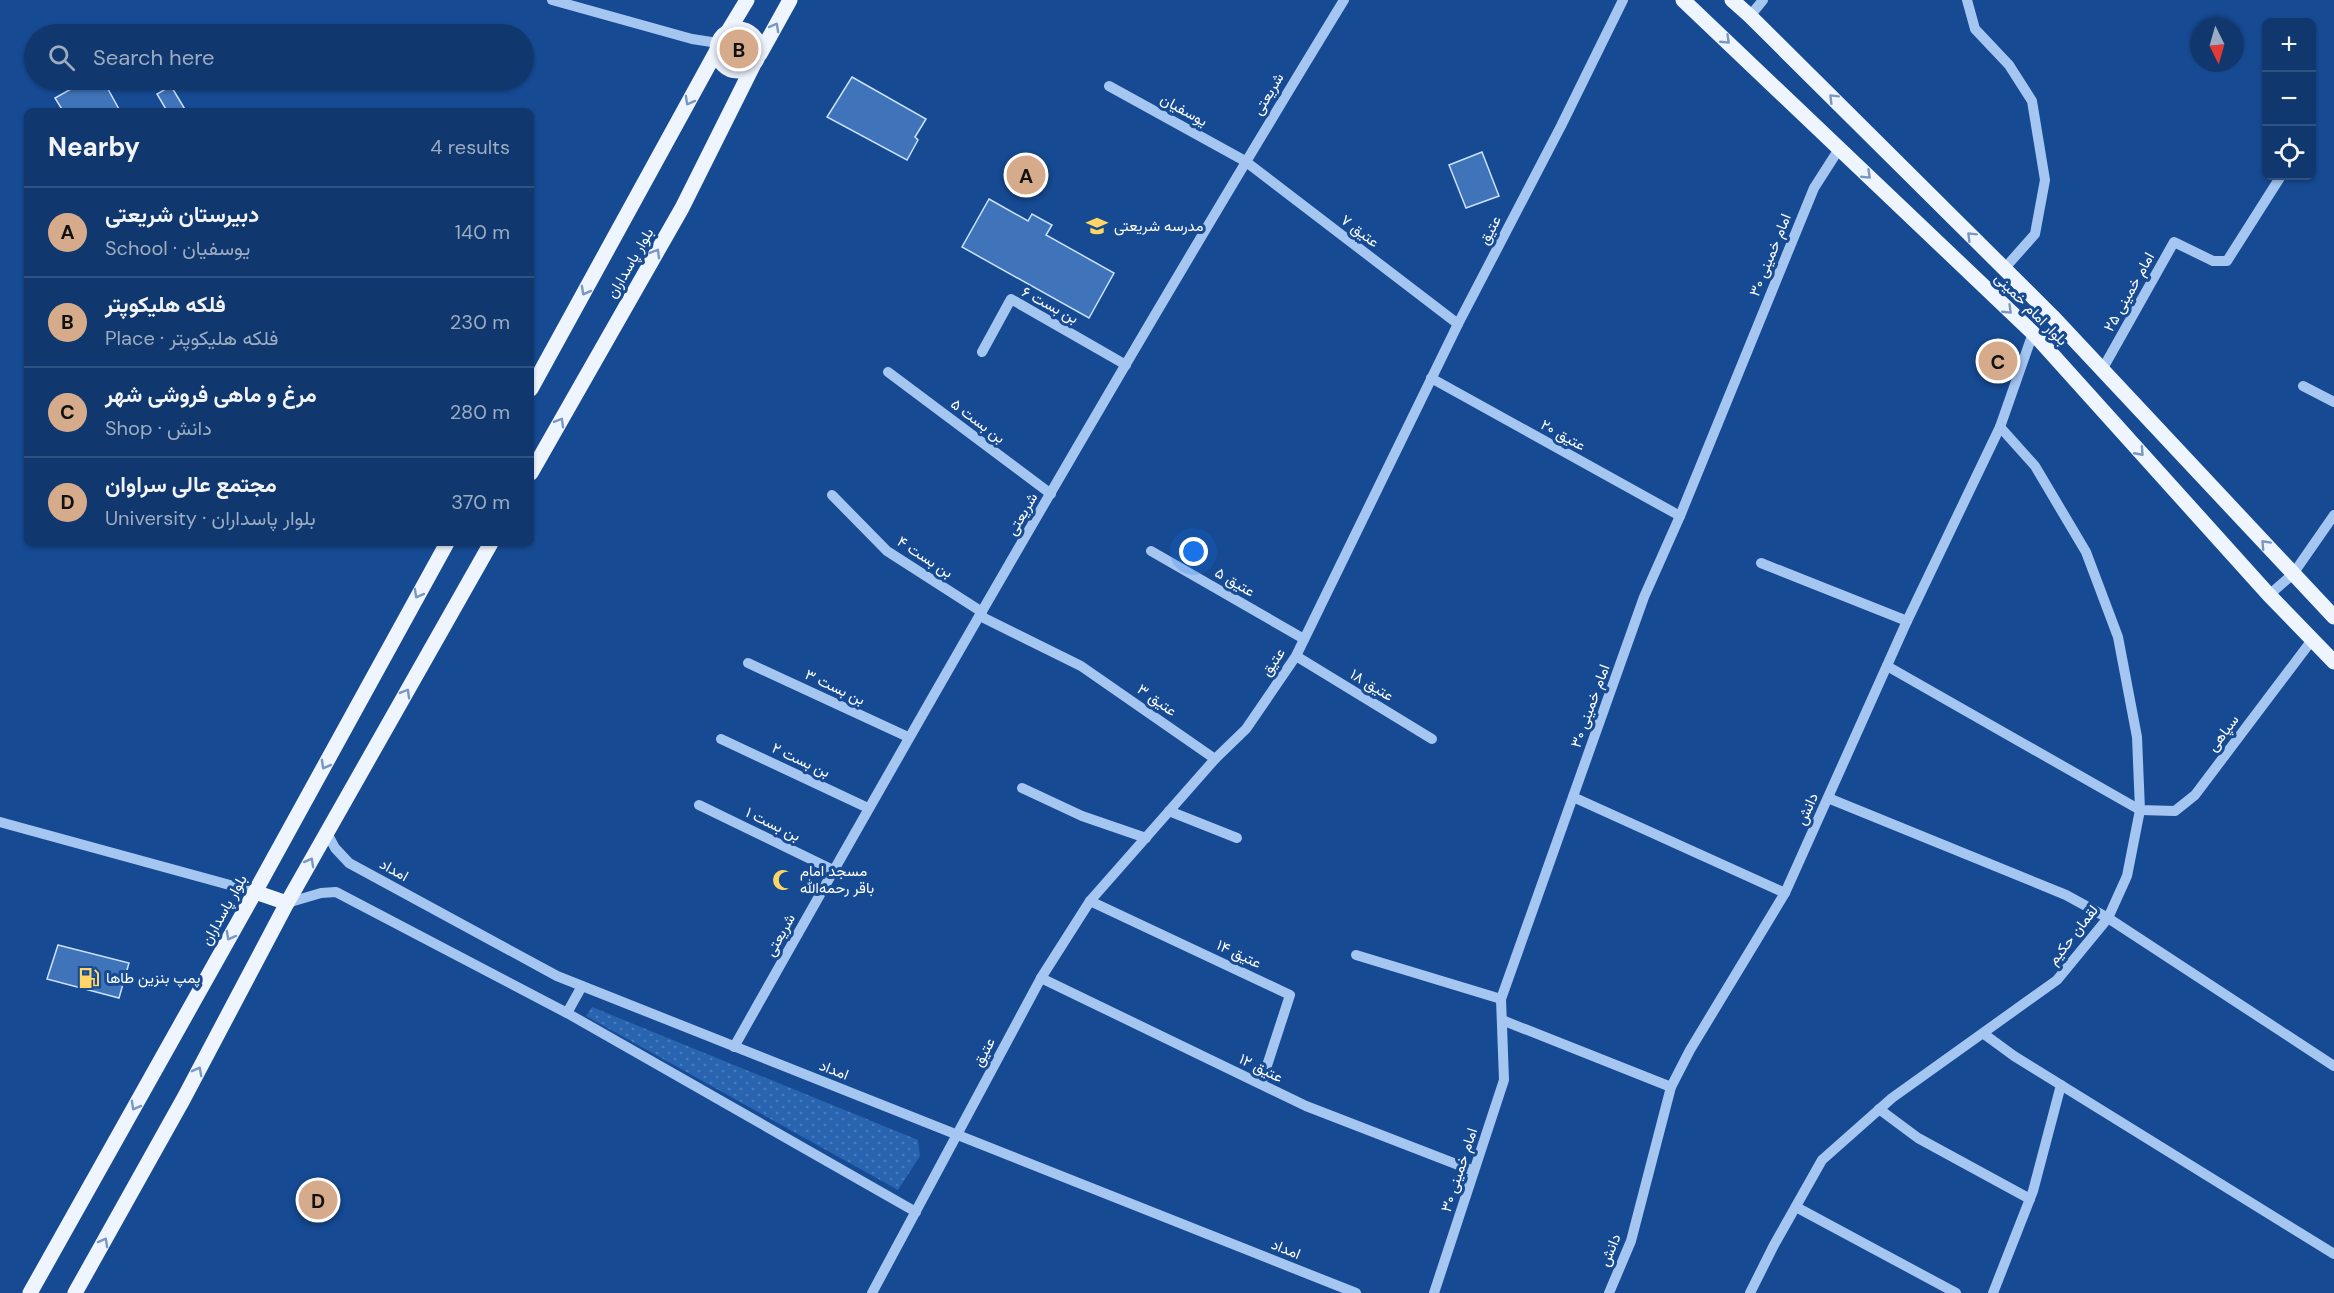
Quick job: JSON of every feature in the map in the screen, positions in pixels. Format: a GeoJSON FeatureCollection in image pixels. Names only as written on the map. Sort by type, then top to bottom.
{"type":"FeatureCollection","features":[{"type":"Feature","properties":{"kind":"main road","name":"بلوار پاسداران"},"geometry":{"type":"LineString","coordinates":[[534,384],[721,42],[747,0]]}},
{"type":"Feature","properties":{"kind":"main road","name":"بلوار پاسداران"},"geometry":{"type":"LineString","coordinates":[[534,468],[681,208],[756,60],[790,0]]}},
{"type":"Feature","properties":{"kind":"main road","name":"بلوار امام خمینی"},"geometry":{"type":"LineString","coordinates":[[1683,0],[2032,333],[2269,595],[2334,662]]}},
{"type":"Feature","properties":{"kind":"main road","name":"بلوار امام خمینی"},"geometry":{"type":"LineString","coordinates":[[1732,0],[1750,15],[2004,268],[2334,617]]}},
{"type":"Feature","properties":{"kind":"main road"},"geometry":{"type":"LineString","coordinates":[[740,29],[753,35],[757,40],[756,60],[740,71],[726,68],[718,57],[721,42],[740,29]]}},
{"type":"Feature","properties":{"kind":"main road","name":"بلوار پاسداران"},"geometry":{"type":"LineString","coordinates":[[30,1293],[445,546]]}},
{"type":"Feature","properties":{"kind":"main road"},"geometry":{"type":"LineString","coordinates":[[75,1293],[184,1098],[287,903],[489,546]]}},
{"type":"Feature","properties":{"kind":"main road"},"geometry":{"type":"LineString","coordinates":[[255,892],[287,903]]}},
{"type":"Feature","properties":{"kind":"street"},"geometry":{"type":"LineString","coordinates":[[552,0],[692,39],[721,42]]}},
{"type":"Feature","properties":{"kind":"street","name":"شریعتی"},"geometry":{"type":"LineString","coordinates":[[734,1047],[908,737],[1245,161],[1344,0]]}},
{"type":"Feature","properties":{"kind":"street","name":"عتیق"},"geometry":{"type":"LineString","coordinates":[[873,1293],[1041,978],[1090,901],[1215,759],[1246,729],[1296,656],[1431,378],[1623,0]]}},
{"type":"Feature","properties":{"kind":"street"},"geometry":{"type":"LineString","coordinates":[[1750,15],[1763,0]]}},
{"type":"Feature","properties":{"kind":"street"},"geometry":{"type":"LineString","coordinates":[[1967,0],[1975,29],[2009,66],[2032,101],[2045,180],[2035,234],[2004,268]]}},
{"type":"Feature","properties":{"kind":"street","name":"یوسفیان"},"geometry":{"type":"LineString","coordinates":[[1109,86],[1245,161]]}},
{"type":"Feature","properties":{"kind":"street","name":"امام خمینی ۳۰"},"geometry":{"type":"LineString","coordinates":[[1434,1293],[1504,1080],[1501,999],[1644,597],[1680,516],[1814,188],[1839,149]]}},
{"type":"Feature","properties":{"kind":"street","name":"عتیق ۷"},"geometry":{"type":"LineString","coordinates":[[1245,161],[1458,324]]}},
{"type":"Feature","properties":{"kind":"street","name":"امام خمینی ۲۵"},"geometry":{"type":"LineString","coordinates":[[2102,370],[2174,242],[2213,261],[2227,261],[2278,180]]}},
{"type":"Feature","properties":{"kind":"street","name":"بن بست ۶"},"geometry":{"type":"LineString","coordinates":[[982,352],[1011,299],[1126,365]]}},
{"type":"Feature","properties":{"kind":"street","name":"دانش"},"geometry":{"type":"LineString","coordinates":[[1609,1293],[1631,1241],[1671,1087],[1690,1050],[1785,893],[1907,621],[2000,427],[2032,333]]}},
{"type":"Feature","properties":{"kind":"street","name":"بن بست ۵"},"geometry":{"type":"LineString","coordinates":[[888,372],[1051,494]]}},
{"type":"Feature","properties":{"kind":"street","name":"عتیق ۲۰"},"geometry":{"type":"LineString","coordinates":[[1431,378],[1680,516]]}},
{"type":"Feature","properties":{"kind":"street"},"geometry":{"type":"LineString","coordinates":[[2303,386],[2334,402]]}},
{"type":"Feature","properties":{"kind":"street","name":"لقمان حکیم"},"geometry":{"type":"LineString","coordinates":[[1750,1293],[1822,1160],[1879,1109],[2057,980],[2108,918],[2127,876],[2140,810],[2137,736],[2118,637],[2086,552],[2035,466],[2000,427]]}},
{"type":"Feature","properties":{"kind":"street","name":"بن بست ۴"},"geometry":{"type":"LineString","coordinates":[[832,495],[887,551],[981,614],[1081,666]]}},
{"type":"Feature","properties":{"kind":"street"},"geometry":{"type":"LineString","coordinates":[[2269,595],[2294,574],[2334,515]]}},
{"type":"Feature","properties":{"kind":"street","name":"عتیق ۵"},"geometry":{"type":"LineString","coordinates":[[1151,552],[1304,639]]}},
{"type":"Feature","properties":{"kind":"street"},"geometry":{"type":"LineString","coordinates":[[1761,563],[1907,621]]}},
{"type":"Feature","properties":{"kind":"street","name":"سپاهی"},"geometry":{"type":"LineString","coordinates":[[2140,810],[2175,812],[2195,795],[2312,640]]}},
{"type":"Feature","properties":{"kind":"street","name":"عتیق ۱۸"},"geometry":{"type":"LineString","coordinates":[[1296,656],[1432,739]]}},
{"type":"Feature","properties":{"kind":"street","name":"بن بست ۳"},"geometry":{"type":"LineString","coordinates":[[748,663],[908,737]]}},
{"type":"Feature","properties":{"kind":"street","name":"عتیق ۳"},"geometry":{"type":"LineString","coordinates":[[1081,666],[1215,759]]}},
{"type":"Feature","properties":{"kind":"street"},"geometry":{"type":"LineString","coordinates":[[1887,666],[2140,810]]}},
{"type":"Feature","properties":{"kind":"street","name":"بن بست ۲"},"geometry":{"type":"LineString","coordinates":[[722,739],[868,808]]}},
{"type":"Feature","properties":{"kind":"street"},"geometry":{"type":"LineString","coordinates":[[1022,788],[1082,816],[1146,837]]}},
{"type":"Feature","properties":{"kind":"street"},"geometry":{"type":"LineString","coordinates":[[1573,797],[1785,893]]}},
{"type":"Feature","properties":{"kind":"street"},"geometry":{"type":"LineString","coordinates":[[1828,798],[2066,895],[2108,918],[2334,1066]]}},
{"type":"Feature","properties":{"kind":"street","name":"بن بست ۱"},"geometry":{"type":"LineString","coordinates":[[699,805],[833,870]]}},
{"type":"Feature","properties":{"kind":"street"},"geometry":{"type":"LineString","coordinates":[[1170,811],[1237,838]]}},
{"type":"Feature","properties":{"kind":"street"},"geometry":{"type":"LineString","coordinates":[[0,822],[255,892]]}},
{"type":"Feature","properties":{"kind":"street","name":"امداد"},"geometry":{"type":"LineString","coordinates":[[327,832],[335,848],[350,863],[556,976],[956,1135],[1331,1289],[1356,1293]]}},
{"type":"Feature","properties":{"kind":"street"},"geometry":{"type":"LineString","coordinates":[[287,903],[321,893],[336,892],[567,1013],[916,1212]]}},
{"type":"Feature","properties":{"kind":"street","name":"عتیق ۱۴"},"geometry":{"type":"LineString","coordinates":[[1090,901],[1290,995],[1261,1084]]}},
{"type":"Feature","properties":{"kind":"street"},"geometry":{"type":"LineString","coordinates":[[1356,956],[1501,999]]}},
{"type":"Feature","properties":{"kind":"street","name":"عتیق ۱۲"},"geometry":{"type":"LineString","coordinates":[[1041,978],[1306,1106],[1474,1171]]}},
{"type":"Feature","properties":{"kind":"street"},"geometry":{"type":"LineString","coordinates":[[567,1013],[582,986]]}},
{"type":"Feature","properties":{"kind":"street"},"geometry":{"type":"LineString","coordinates":[[1502,1020],[1671,1087]]}},
{"type":"Feature","properties":{"kind":"street"},"geometry":{"type":"LineString","coordinates":[[1984,1034],[2014,1056],[2334,1254]]}},
{"type":"Feature","properties":{"kind":"street"},"geometry":{"type":"LineString","coordinates":[[1993,1293],[2030,1199],[2061,1085]]}},
{"type":"Feature","properties":{"kind":"street"},"geometry":{"type":"LineString","coordinates":[[1879,1109],[1918,1138],[2030,1199]]}},
{"type":"Feature","properties":{"kind":"street"},"geometry":{"type":"LineString","coordinates":[[1796,1206],[1956,1293]]}},
{"type":"Feature","properties":{"kind":"shaded area"},"geometry":{"type":"Polygon","coordinates":[[[592,1007],[918,1140],[920,1156],[898,1190],[586,1016],[592,1007]]]}},
{"type":"Feature","properties":{"kind":"building"},"geometry":{"type":"Polygon","coordinates":[[[852,77],[926,119],[915,137],[918,140],[907,160],[827,117],[852,77]]]}},
{"type":"Feature","properties":{"kind":"building"},"geometry":{"type":"Polygon","coordinates":[[[69,90],[108,90],[118,108],[61,108],[55,98],[69,90]]]}},
{"type":"Feature","properties":{"kind":"building"},"geometry":{"type":"Polygon","coordinates":[[[164,90],[173,90],[184,108],[165,108],[157,94],[164,90]]]}},
{"type":"Feature","properties":{"kind":"building"},"geometry":{"type":"Polygon","coordinates":[[[1482,152],[1499,196],[1466,208],[1449,165],[1482,152]]]}},
{"type":"Feature","properties":{"kind":"building","name":"مدرسه شریعتی"},"geometry":{"type":"Polygon","coordinates":[[[989,199],[1028,221],[1032,214],[1052,225],[1046,235],[1114,273],[1089,318],[962,247],[989,199]]]}},
{"type":"Feature","properties":{"kind":"building"},"geometry":{"type":"Polygon","coordinates":[[[58,945],[129,963],[119,998],[47,979],[58,945]]]}},
{"type":"Feature","properties":{"kind":"place","name":"فلکه هلیکوپتر"},"geometry":{"type":"Point","coordinates":[739,49]}},
{"type":"Feature","properties":{"kind":"place","name":"دبیرستان شریعتی"},"geometry":{"type":"Point","coordinates":[1026,175]}},
{"type":"Feature","properties":{"kind":"place","name":"مدرسه شریعتی"},"geometry":{"type":"Point","coordinates":[1097,226]}},
{"type":"Feature","properties":{"kind":"place","name":"مرغ و ماهی فروشی شهر"},"geometry":{"type":"Point","coordinates":[1998,361]}},
{"type":"Feature","properties":{"kind":"place","name":"مسجد امام باقر رحمه‌الله"},"geometry":{"type":"Point","coordinates":[783,880]}},
{"type":"Feature","properties":{"kind":"place","name":"پمپ بنزین طاها"},"geometry":{"type":"Point","coordinates":[89,978]}},
{"type":"Feature","properties":{"kind":"place","name":"مجتمع عالی سراوان"},"geometry":{"type":"Point","coordinates":[318,1200]}}]}
